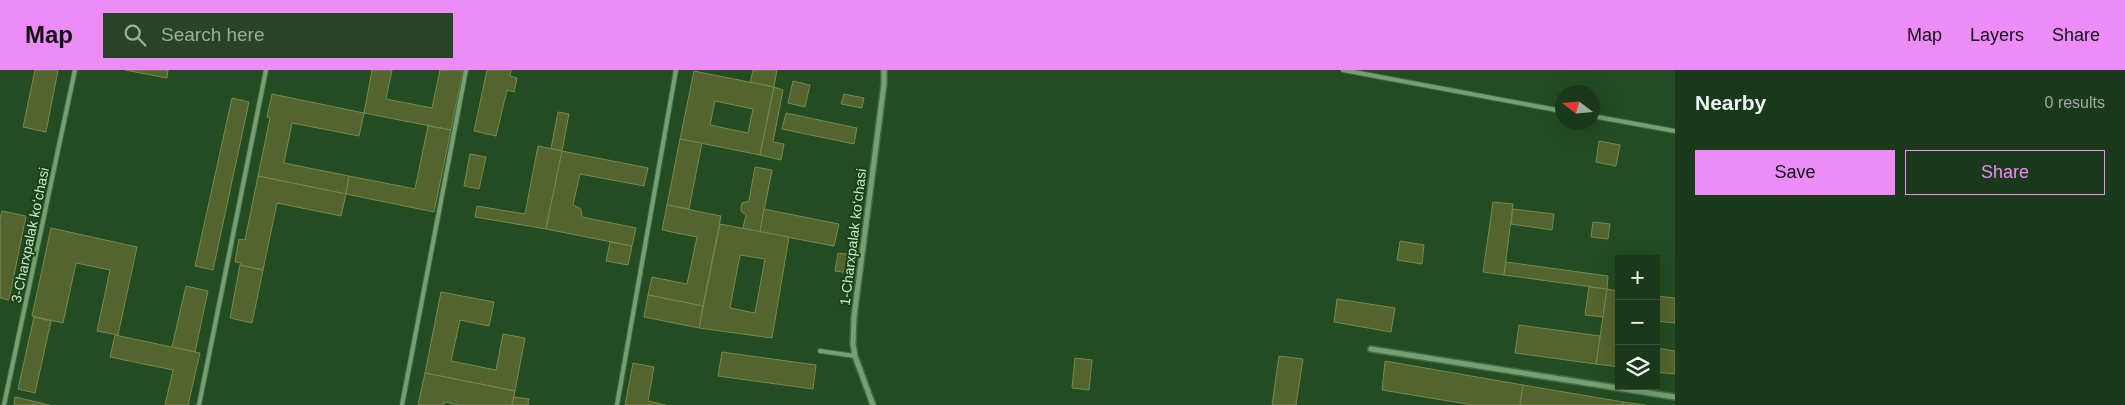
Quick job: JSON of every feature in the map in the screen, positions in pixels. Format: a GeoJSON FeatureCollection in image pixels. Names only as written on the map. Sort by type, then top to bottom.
{"type":"FeatureCollection","features":[{"type":"Feature","properties":{"kind":"street","name":"1-Charxpalak koʻchasi"},"geometry":{"type":"LineString","coordinates":[[873,405],[855,356],[853,344],[854,317],[884,84],[884,70]]}},
{"type":"Feature","properties":{"kind":"street"},"geometry":{"type":"LineString","coordinates":[[1371,349],[1675,397]]}},
{"type":"Feature","properties":{"kind":"lane","name":"3-Charxpalak koʻchasi"},"geometry":{"type":"LineString","coordinates":[[4,405],[75,70]]}},
{"type":"Feature","properties":{"kind":"lane"},"geometry":{"type":"LineString","coordinates":[[199,405],[266,70]]}},
{"type":"Feature","properties":{"kind":"lane"},"geometry":{"type":"LineString","coordinates":[[402,405],[466,70]]}},
{"type":"Feature","properties":{"kind":"lane"},"geometry":{"type":"LineString","coordinates":[[617,405],[676,70]]}},
{"type":"Feature","properties":{"kind":"lane"},"geometry":{"type":"LineString","coordinates":[[1342,70],[1555,110]]}},
{"type":"Feature","properties":{"kind":"lane"},"geometry":{"type":"LineString","coordinates":[[1600,117],[1675,131]]}},
{"type":"Feature","properties":{"kind":"lane"},"geometry":{"type":"LineString","coordinates":[[820,351],[855,356]]}},
{"type":"Feature","properties":{"kind":"building"},"geometry":{"type":"Polygon","coordinates":[[[35,70],[58,70],[46,132],[23,127],[35,70]]]}},
{"type":"Feature","properties":{"kind":"building"},"geometry":{"type":"Polygon","coordinates":[[[125,70],[168,70],[167,78],[125,70]]]}},
{"type":"Feature","properties":{"kind":"building"},"geometry":{"type":"Polygon","coordinates":[[[372,70],[392,70],[386,99],[432,108],[440,70],[463,70],[451,130],[364,113],[372,70]]]}},
{"type":"Feature","properties":{"kind":"building"},"geometry":{"type":"Polygon","coordinates":[[[487,70],[511,70],[510,76],[517,78],[514,92],[507,90],[496,136],[474,131],[487,70]]]}},
{"type":"Feature","properties":{"kind":"building"},"geometry":{"type":"Polygon","coordinates":[[[753,70],[777,70],[774,87],[750,83],[753,70]]]}},
{"type":"Feature","properties":{"kind":"building"},"geometry":{"type":"Polygon","coordinates":[[[694,71],[774,87],[760,155],[680,139],[694,71]],[[715,101],[710,125],[748,133],[753,109],[715,101]]]}},
{"type":"Feature","properties":{"kind":"building"},"geometry":{"type":"Polygon","coordinates":[[[793,81],[810,85],[805,107],[788,103],[793,81]]]}},
{"type":"Feature","properties":{"kind":"building"},"geometry":{"type":"Polygon","coordinates":[[[774,87],[783,90],[773,142],[784,144],[781,160],[760,155],[774,87]]]}},
{"type":"Feature","properties":{"kind":"building"},"geometry":{"type":"Polygon","coordinates":[[[272,94],[364,113],[359,136],[292,123],[284,163],[349,176],[346,194],[258,176],[270,118],[267,117],[272,94]]]}},
{"type":"Feature","properties":{"kind":"building"},"geometry":{"type":"Polygon","coordinates":[[[844,94],[864,98],[862,108],[841,104],[844,94]]]}},
{"type":"Feature","properties":{"kind":"building"},"geometry":{"type":"Polygon","coordinates":[[[232,98],[249,102],[213,270],[195,266],[232,98]]]}},
{"type":"Feature","properties":{"kind":"building"},"geometry":{"type":"Polygon","coordinates":[[[558,112],[569,114],[562,151],[551,149],[558,112]]]}},
{"type":"Feature","properties":{"kind":"building"},"geometry":{"type":"Polygon","coordinates":[[[786,113],[857,128],[854,144],[782,129],[786,113]]]}},
{"type":"Feature","properties":{"kind":"building"},"geometry":{"type":"Polygon","coordinates":[[[428,126],[451,130],[434,212],[346,194],[349,176],[415,189],[428,126]]]}},
{"type":"Feature","properties":{"kind":"building"},"geometry":{"type":"Polygon","coordinates":[[[680,139],[702,143],[689,209],[667,205],[680,139]]]}},
{"type":"Feature","properties":{"kind":"building"},"geometry":{"type":"Polygon","coordinates":[[[1599,141],[1620,145],[1616,166],[1596,162],[1599,141]]]}},
{"type":"Feature","properties":{"kind":"building"},"geometry":{"type":"Polygon","coordinates":[[[538,146],[562,151],[546,229],[475,217],[477,206],[525,214],[538,146]]]}},
{"type":"Feature","properties":{"kind":"building"},"geometry":{"type":"Polygon","coordinates":[[[562,151],[648,168],[644,186],[580,174],[573,205],[581,209],[582,217],[636,228],[632,246],[546,229],[562,151]]]}},
{"type":"Feature","properties":{"kind":"building"},"geometry":{"type":"Polygon","coordinates":[[[470,154],[486,157],[479,189],[464,186],[470,154]]]}},
{"type":"Feature","properties":{"kind":"building"},"geometry":{"type":"Polygon","coordinates":[[[755,167],[772,170],[760,232],[743,228],[746,215],[741,211],[742,203],[749,201],[755,167]]]}},
{"type":"Feature","properties":{"kind":"building"},"geometry":{"type":"Polygon","coordinates":[[[258,176],[346,194],[341,216],[277,203],[263,270],[240,265],[241,263],[235,262],[239,239],[245,240],[258,176]]]}},
{"type":"Feature","properties":{"kind":"building"},"geometry":{"type":"Polygon","coordinates":[[[1493,202],[1513,204],[1504,275],[1483,272],[1493,202]]]}},
{"type":"Feature","properties":{"kind":"building"},"geometry":{"type":"Polygon","coordinates":[[[667,205],[721,216],[703,306],[648,295],[652,277],[687,284],[697,237],[662,230],[667,205]]]}},
{"type":"Feature","properties":{"kind":"building"},"geometry":{"type":"Polygon","coordinates":[[[764,209],[839,224],[834,246],[760,232],[764,209]]]}},
{"type":"Feature","properties":{"kind":"building"},"geometry":{"type":"Polygon","coordinates":[[[1513,209],[1554,214],[1552,230],[1511,224],[1513,209]]]}},
{"type":"Feature","properties":{"kind":"building"},"geometry":{"type":"Polygon","coordinates":[[[2,211],[26,216],[9,300],[0,298],[0,219],[2,211]]]}},
{"type":"Feature","properties":{"kind":"building"},"geometry":{"type":"Polygon","coordinates":[[[1593,222],[1610,224],[1608,239],[1591,237],[1593,222]]]}},
{"type":"Feature","properties":{"kind":"building"},"geometry":{"type":"Polygon","coordinates":[[[720,224],[789,237],[772,338],[699,328],[720,224]],[[740,255],[730,308],[755,313],[765,259],[740,255]]]}},
{"type":"Feature","properties":{"kind":"building"},"geometry":{"type":"Polygon","coordinates":[[[51,228],[137,247],[118,335],[97,331],[110,270],[76,263],[63,323],[32,316],[51,228]]]}},
{"type":"Feature","properties":{"kind":"building"},"geometry":{"type":"Polygon","coordinates":[[[1400,241],[1424,245],[1422,264],[1397,260],[1400,241]]]}},
{"type":"Feature","properties":{"kind":"building"},"geometry":{"type":"Polygon","coordinates":[[[610,242],[632,246],[628,265],[606,261],[610,242]]]}},
{"type":"Feature","properties":{"kind":"building"},"geometry":{"type":"Polygon","coordinates":[[[838,253],[854,255],[851,273],[835,271],[838,253]]]}},
{"type":"Feature","properties":{"kind":"building"},"geometry":{"type":"Polygon","coordinates":[[[1506,262],[1608,276],[1607,289],[1504,275],[1506,262]]]}},
{"type":"Feature","properties":{"kind":"building"},"geometry":{"type":"Polygon","coordinates":[[[240,265],[263,270],[252,323],[230,318],[240,265]]]}},
{"type":"Feature","properties":{"kind":"building"},"geometry":{"type":"Polygon","coordinates":[[[186,286],[208,291],[195,352],[172,347],[186,286]]]}},
{"type":"Feature","properties":{"kind":"building"},"geometry":{"type":"Polygon","coordinates":[[[1589,287],[1607,289],[1603,317],[1585,315],[1589,287]]]}},
{"type":"Feature","properties":{"kind":"building"},"geometry":{"type":"Polygon","coordinates":[[[1607,289],[1615,290],[1615,366],[1596,364],[1607,289]]]}},
{"type":"Feature","properties":{"kind":"building"},"geometry":{"type":"Polygon","coordinates":[[[441,292],[494,302],[489,326],[460,320],[451,361],[496,370],[503,334],[525,338],[515,391],[425,373],[441,292]]]}},
{"type":"Feature","properties":{"kind":"building"},"geometry":{"type":"Polygon","coordinates":[[[648,295],[703,306],[699,328],[644,317],[648,295]]]}},
{"type":"Feature","properties":{"kind":"building"},"geometry":{"type":"Polygon","coordinates":[[[1660,296],[1675,298],[1675,323],[1660,321],[1660,296]]]}},
{"type":"Feature","properties":{"kind":"building"},"geometry":{"type":"Polygon","coordinates":[[[1337,299],[1395,308],[1391,332],[1334,322],[1337,299]]]}},
{"type":"Feature","properties":{"kind":"building"},"geometry":{"type":"Polygon","coordinates":[[[34,317],[51,321],[35,393],[18,389],[34,317]]]}},
{"type":"Feature","properties":{"kind":"building"},"geometry":{"type":"Polygon","coordinates":[[[1519,325],[1600,336],[1596,364],[1515,353],[1519,325]]]}},
{"type":"Feature","properties":{"kind":"building"},"geometry":{"type":"Polygon","coordinates":[[[115,335],[200,353],[188,405],[165,405],[173,370],[110,357],[115,335]]]}},
{"type":"Feature","properties":{"kind":"building"},"geometry":{"type":"Polygon","coordinates":[[[1660,349],[1675,351],[1675,374],[1660,372],[1660,349]]]}},
{"type":"Feature","properties":{"kind":"building"},"geometry":{"type":"Polygon","coordinates":[[[722,352],[816,365],[813,389],[718,376],[722,352]]]}},
{"type":"Feature","properties":{"kind":"building"},"geometry":{"type":"Polygon","coordinates":[[[1279,356],[1303,359],[1296,405],[1272,405],[1279,356]]]}},
{"type":"Feature","properties":{"kind":"building"},"geometry":{"type":"Polygon","coordinates":[[[1075,358],[1092,360],[1089,390],[1072,388],[1075,358]]]}},
{"type":"Feature","properties":{"kind":"building"},"geometry":{"type":"Polygon","coordinates":[[[1385,361],[1523,385],[1520,405],[1473,405],[1382,390],[1385,361]]]}},
{"type":"Feature","properties":{"kind":"building"},"geometry":{"type":"Polygon","coordinates":[[[633,363],[654,367],[648,401],[666,405],[625,405],[633,363]]]}},
{"type":"Feature","properties":{"kind":"building"},"geometry":{"type":"Polygon","coordinates":[[[425,373],[515,391],[512,405],[460,405],[444,402],[444,405],[418,405],[425,373]]]}},
{"type":"Feature","properties":{"kind":"building"},"geometry":{"type":"Polygon","coordinates":[[[1523,385],[1623,402],[1623,405],[1520,405],[1523,385]]]}},
{"type":"Feature","properties":{"kind":"building"},"geometry":{"type":"Polygon","coordinates":[[[15,397],[50,405],[14,405],[15,397]]]}},
{"type":"Feature","properties":{"kind":"building"},"geometry":{"type":"Polygon","coordinates":[[[514,397],[529,399],[528,405],[512,405],[514,397]]]}},
{"type":"Feature","properties":{"kind":"building"},"geometry":{"type":"Polygon","coordinates":[[[1623,402],[1646,405],[1623,405],[1623,402]]]}}]}
